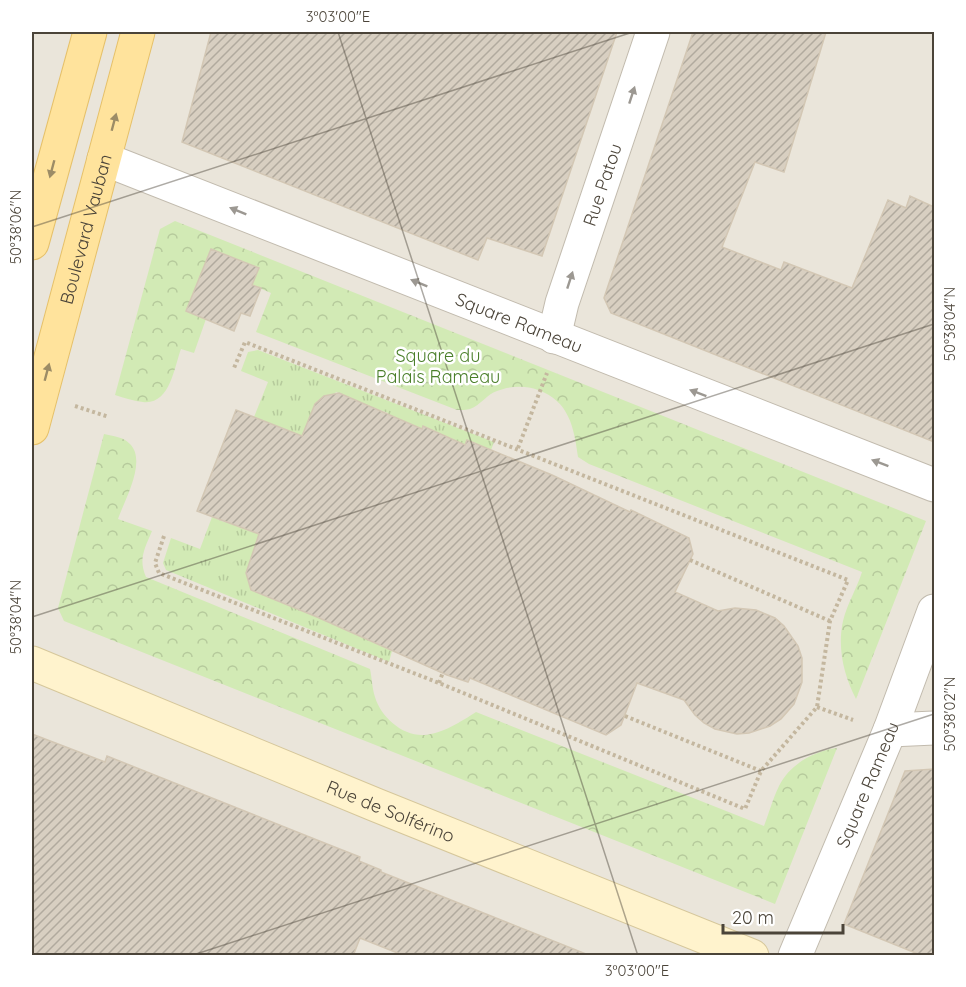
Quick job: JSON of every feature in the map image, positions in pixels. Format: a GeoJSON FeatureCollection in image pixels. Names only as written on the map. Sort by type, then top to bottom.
{"type":"FeatureCollection","features":[{"type":"Feature","properties":{"kind":"main road"},"geometry":{"type":"LineString","coordinates":[[32,243],[90,32]]}},
{"type":"Feature","properties":{"kind":"main road","name":"Boulevard Vauban"},"geometry":{"type":"LineString","coordinates":[[32,428],[138,32]]}},
{"type":"Feature","properties":{"kind":"main road","name":"Rue de Solférino"},"geometry":{"type":"LineString","coordinates":[[32,663],[334,788],[752,956]]}},
{"type":"Feature","properties":{"kind":"street","name":"Rue Patou"},"geometry":{"type":"LineString","coordinates":[[555,337],[562,303],[653,32]]}},
{"type":"Feature","properties":{"kind":"street","name":"Square Rameau"},"geometry":{"type":"LineString","coordinates":[[104,159],[934,485]]}},
{"type":"Feature","properties":{"kind":"street","name":"Square Rameau"},"geometry":{"type":"LineString","coordinates":[[795,956],[890,730],[934,611]]}},
{"type":"Feature","properties":{"kind":"street"},"geometry":{"type":"LineString","coordinates":[[890,730],[934,728]]}},
{"type":"Feature","properties":{"kind":"path"},"geometry":{"type":"LineString","coordinates":[[518,448],[549,369],[555,337]]}},
{"type":"Feature","properties":{"kind":"path"},"geometry":{"type":"LineString","coordinates":[[164,536],[155,563],[159,573],[438,683],[745,809],[761,771],[817,707],[830,621],[848,580],[245,342],[234,368]]}},
{"type":"Feature","properties":{"kind":"path"},"geometry":{"type":"LineString","coordinates":[[690,560],[830,621]]}},
{"type":"Feature","properties":{"kind":"path"},"geometry":{"type":"LineString","coordinates":[[438,683],[443,672]]}},
{"type":"Feature","properties":{"kind":"path"},"geometry":{"type":"LineString","coordinates":[[625,716],[761,771]]}},
{"type":"Feature","properties":{"kind":"shaded area"},"geometry":{"type":"Polygon","coordinates":[[[32,32],[934,32],[934,955],[32,955],[32,32]]]}},
{"type":"Feature","properties":{"kind":"green space","name":"Square du Palais Rameau"},"geometry":{"type":"Polygon","coordinates":[[[175,221],[926,521],[856,699],[845,671],[841,651],[841,631],[862,572],[589,464],[578,457],[572,426],[563,408],[548,395],[533,388],[507,388],[493,392],[470,409],[457,410],[256,332],[271,293],[252,285],[259,268],[211,249],[186,311],[206,319],[194,353],[181,349],[170,384],[159,398],[143,402],[115,395],[160,229],[175,221]]]}},
{"type":"Feature","properties":{"kind":"green space"},"geometry":{"type":"Polygon","coordinates":[[[258,350],[494,442],[491,450],[488,448],[486,451],[475,447],[476,443],[467,440],[464,447],[387,416],[388,413],[380,410],[379,413],[336,392],[316,402],[300,447],[254,417],[268,382],[241,371],[248,352],[258,350]]]}},
{"type":"Feature","properties":{"kind":"green space"},"geometry":{"type":"Polygon","coordinates":[[[104,434],[125,440],[135,451],[136,470],[118,519],[152,531],[143,559],[146,577],[370,669],[374,694],[382,712],[400,729],[416,734],[431,734],[452,726],[476,712],[764,826],[777,791],[789,771],[811,756],[837,748],[775,904],[64,621],[58,608],[104,434]]]}},
{"type":"Feature","properties":{"kind":"green space"},"geometry":{"type":"Polygon","coordinates":[[[228,514],[267,529],[247,570],[249,584],[255,589],[254,591],[263,595],[265,593],[307,613],[309,611],[387,642],[384,647],[392,651],[389,662],[166,570],[163,563],[171,538],[200,549],[212,517],[224,522],[228,514]]]}},
{"type":"Feature","properties":{"kind":"building"},"geometry":{"type":"Polygon","coordinates":[[[211,32],[617,32],[542,256],[487,238],[478,260],[182,142],[211,32]]]}},
{"type":"Feature","properties":{"kind":"building"},"geometry":{"type":"Polygon","coordinates":[[[693,32],[826,32],[784,172],[755,162],[722,247],[781,270],[784,262],[852,288],[888,200],[906,208],[910,196],[934,207],[934,442],[611,313],[604,298],[693,32]]]}},
{"type":"Feature","properties":{"kind":"building"},"geometry":{"type":"Polygon","coordinates":[[[211,249],[259,268],[252,285],[261,288],[250,316],[241,313],[234,331],[186,311],[211,249]]]}},
{"type":"Feature","properties":{"kind":"building"},"geometry":{"type":"Polygon","coordinates":[[[339,393],[422,429],[423,426],[465,445],[467,440],[552,475],[689,538],[693,554],[675,592],[718,611],[735,608],[756,610],[775,618],[784,626],[798,646],[802,658],[802,682],[794,704],[781,719],[770,726],[749,733],[737,734],[715,729],[704,723],[684,700],[637,683],[621,725],[606,735],[470,678],[468,682],[447,675],[251,590],[246,573],[259,534],[197,511],[236,410],[302,436],[315,404],[324,396],[339,393]]]}},
{"type":"Feature","properties":{"kind":"building"},"geometry":{"type":"Polygon","coordinates":[[[32,734],[105,762],[107,756],[360,857],[359,861],[381,872],[586,954],[586,956],[405,956],[360,938],[353,956],[32,956],[32,734]]]}},
{"type":"Feature","properties":{"kind":"building"},"geometry":{"type":"Polygon","coordinates":[[[934,769],[934,956],[923,956],[844,924],[905,771],[934,769]]]}}]}
